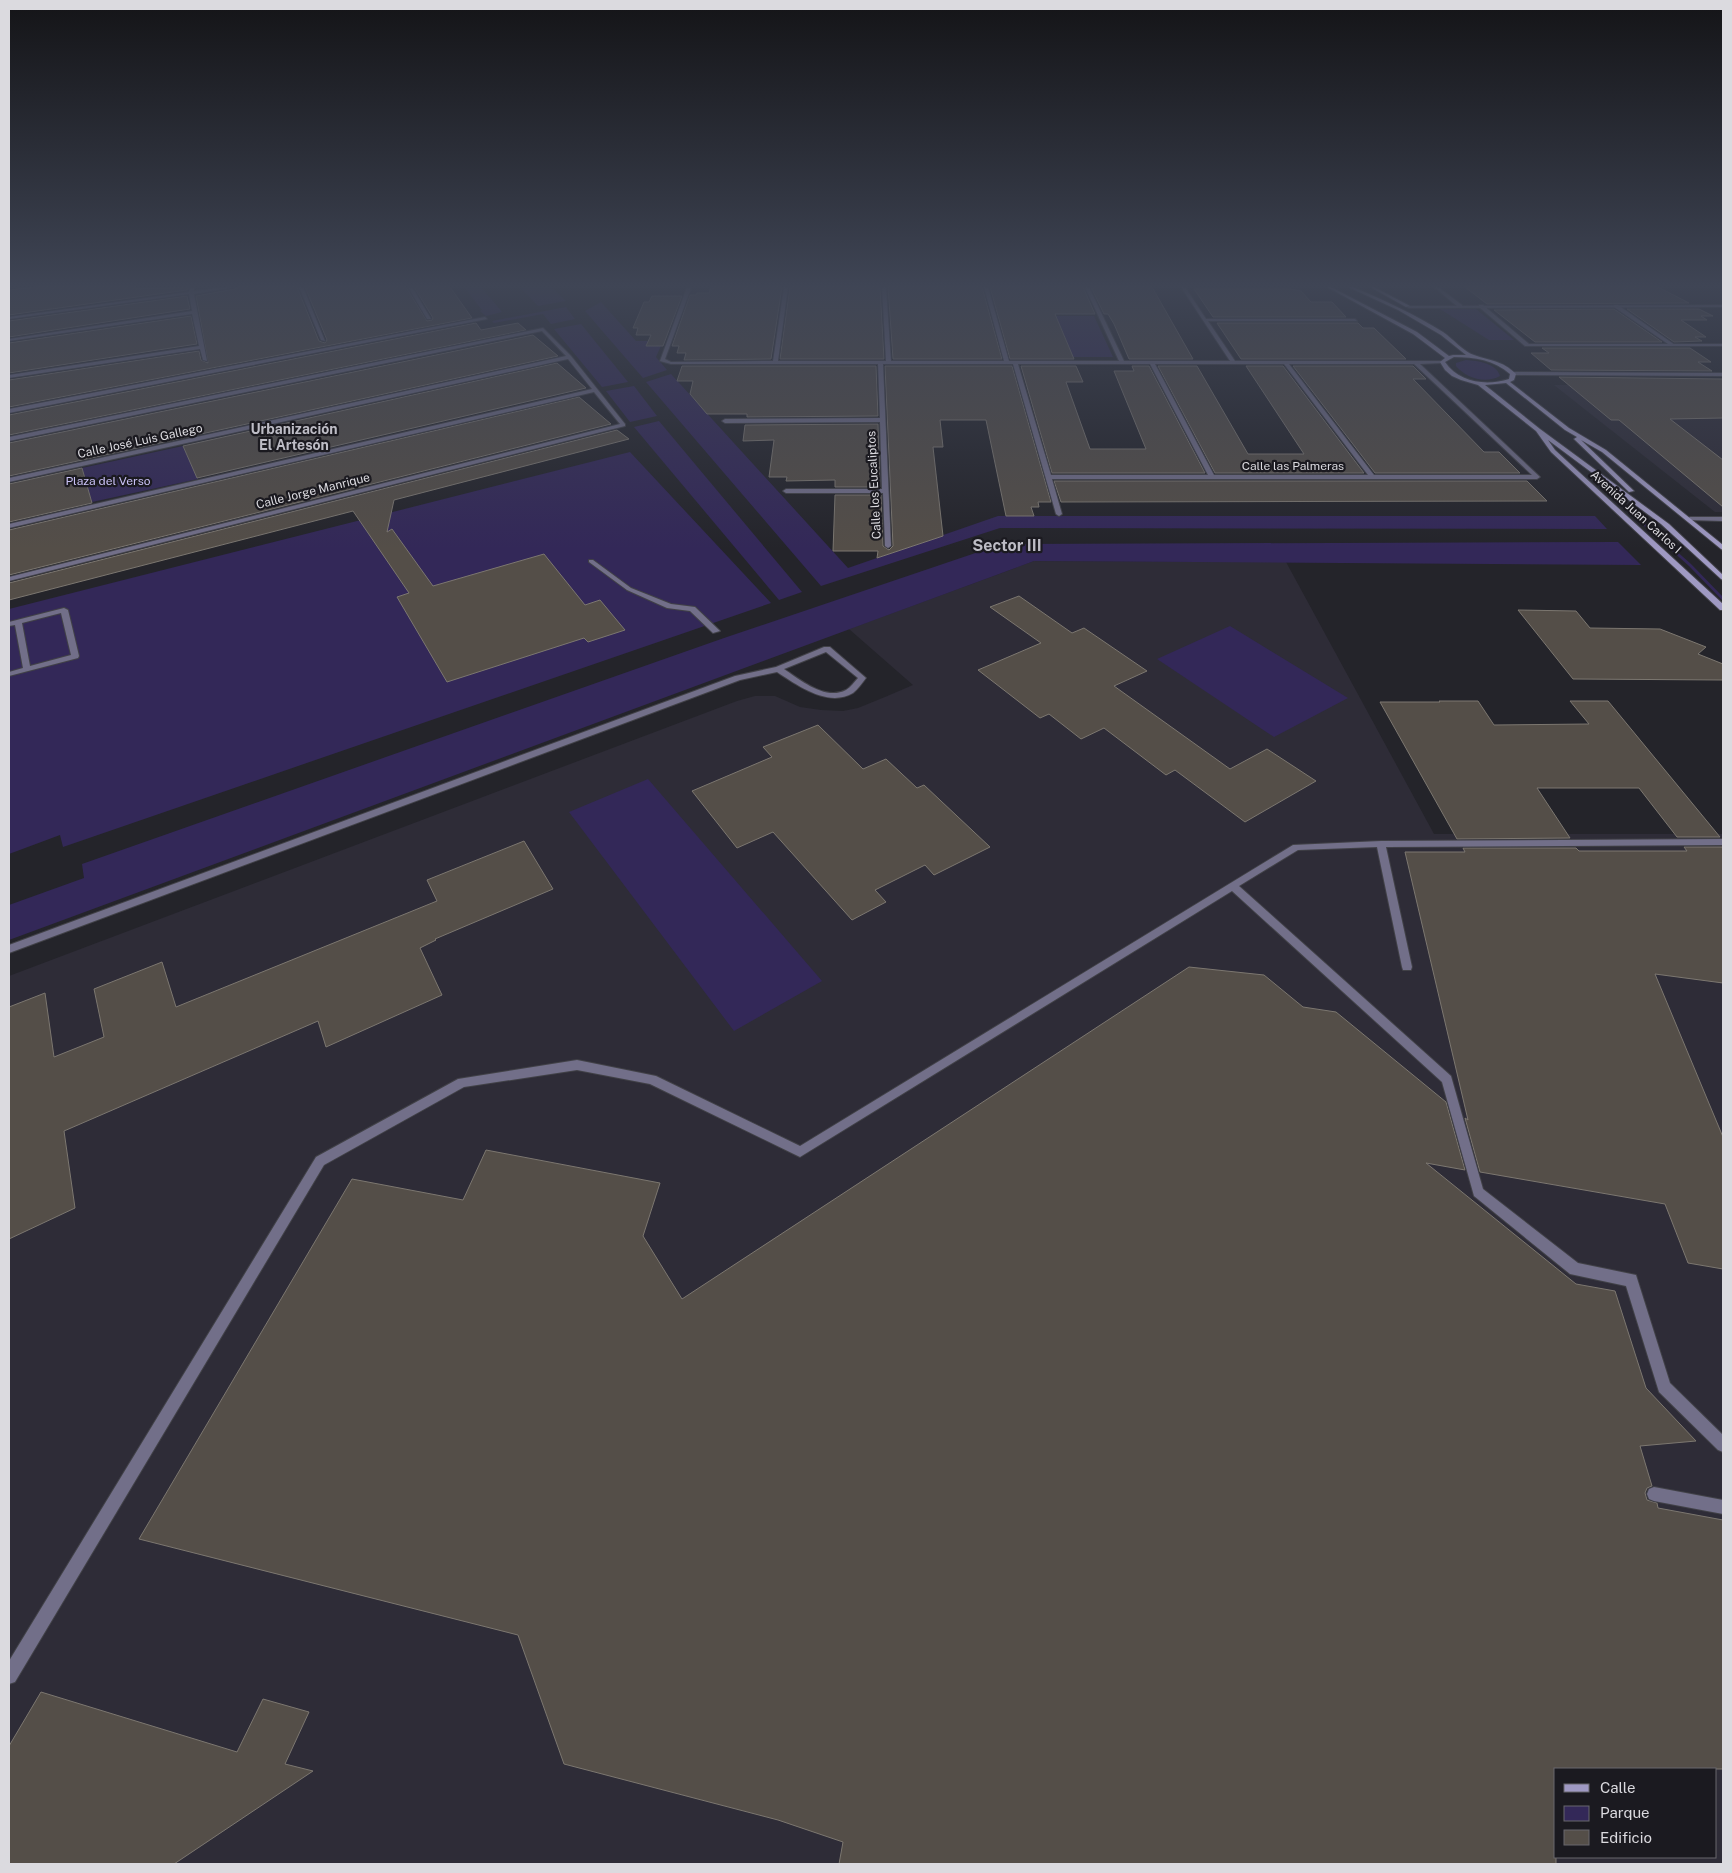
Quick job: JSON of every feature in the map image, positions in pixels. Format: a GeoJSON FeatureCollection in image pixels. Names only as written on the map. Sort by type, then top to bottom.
{"type":"FeatureCollection","features":[{"type":"Feature","properties":{"kind":"main road"},"geometry":{"type":"LineString","coordinates":[[1452,374],[1479,383],[1493,384],[1507,382],[1511,380],[1513,374]]}},
{"type":"Feature","properties":{"kind":"main road","name":"Avenida Juan Carlos I"},"geometry":{"type":"LineString","coordinates":[[1507,382],[1568,429],[1723,578]]}},
{"type":"Feature","properties":{"kind":"main road","name":"Avenida Juan Carlos I"},"geometry":{"type":"LineString","coordinates":[[1479,383],[1538,430],[1667,525]]}},
{"type":"Feature","properties":{"kind":"main road","name":"Avenida Juan Carlos I"},"geometry":{"type":"LineString","coordinates":[[1568,429],[1604,450],[1723,548]]}},
{"type":"Feature","properties":{"kind":"main road","name":"Avenida Juan Carlos I"},"geometry":{"type":"LineString","coordinates":[[1538,430],[1553,452],[1723,608]]}},
{"type":"Feature","properties":{"kind":"street"},"geometry":{"type":"LineString","coordinates":[[9,377],[26,374]]}},
{"type":"Feature","properties":{"kind":"street"},"geometry":{"type":"LineString","coordinates":[[9,411],[196,374]]}},
{"type":"Feature","properties":{"kind":"street"},"geometry":{"type":"LineString","coordinates":[[9,439],[323,374]]}},
{"type":"Feature","properties":{"kind":"street","name":"Calle José Luis Gallego"},"geometry":{"type":"LineString","coordinates":[[9,480],[490,374]]}},
{"type":"Feature","properties":{"kind":"street"},"geometry":{"type":"LineString","coordinates":[[9,526],[596,390],[583,374]]}},
{"type":"Feature","properties":{"kind":"street","name":"Calle los Eucaliptos"},"geometry":{"type":"LineString","coordinates":[[880,374],[888,546]]}},
{"type":"Feature","properties":{"kind":"street"},"geometry":{"type":"LineString","coordinates":[[1019,374],[1059,514]]}},
{"type":"Feature","properties":{"kind":"street"},"geometry":{"type":"LineString","coordinates":[[1158,374],[1212,477]]}},
{"type":"Feature","properties":{"kind":"street"},"geometry":{"type":"LineString","coordinates":[[1294,374],[1372,477]]}},
{"type":"Feature","properties":{"kind":"street","name":"Calle las Palmeras"},"geometry":{"type":"LineString","coordinates":[[1048,478],[1537,477],[1428,374]]}},
{"type":"Feature","properties":{"kind":"street"},"geometry":{"type":"LineString","coordinates":[[1556,374],[1723,376]]}},
{"type":"Feature","properties":{"kind":"street","name":"Calle Jorge Manrique"},"geometry":{"type":"LineString","coordinates":[[9,579],[623,425],[596,390]]}},
{"type":"Feature","properties":{"kind":"street"},"geometry":{"type":"LineString","coordinates":[[725,421],[882,420]]}},
{"type":"Feature","properties":{"kind":"street"},"geometry":{"type":"LineString","coordinates":[[786,491],[886,491]]}},
{"type":"Feature","properties":{"kind":"street"},"geometry":{"type":"LineString","coordinates":[[1690,520],[1723,519]]}},
{"type":"Feature","properties":{"kind":"street"},"geometry":{"type":"LineString","coordinates":[[591,560],[629,589],[670,606],[692,609],[716,631]]}},
{"type":"Feature","properties":{"kind":"street"},"geometry":{"type":"LineString","coordinates":[[9,624],[64,610],[75,656],[9,674]]}},
{"type":"Feature","properties":{"kind":"street"},"geometry":{"type":"LineString","coordinates":[[18,621],[27,669]]}},
{"type":"Feature","properties":{"kind":"street"},"geometry":{"type":"LineString","coordinates":[[9,949],[738,678],[778,669],[827,649],[862,678],[850,692],[830,695],[807,688],[778,669]]}},
{"type":"Feature","properties":{"kind":"street"},"geometry":{"type":"LineString","coordinates":[[9,1676],[320,1161],[462,1082],[577,1065],[652,1079],[800,1152],[1296,847],[1381,844],[1723,842]]}},
{"type":"Feature","properties":{"kind":"street"},"geometry":{"type":"LineString","coordinates":[[1381,844],[1407,967]]}},
{"type":"Feature","properties":{"kind":"street"},"geometry":{"type":"LineString","coordinates":[[1233,886],[1447,1079],[1478,1192],[1575,1268],[1631,1280],[1664,1387],[1723,1445]]}},
{"type":"Feature","properties":{"kind":"street"},"geometry":{"type":"LineString","coordinates":[[1654,1494],[1723,1507]]}},
{"type":"Feature","properties":{"kind":"shaded area"},"geometry":{"type":"Polygon","coordinates":[[[1554,385],[1723,385],[1723,512],[1715,512],[1554,385]]]}},
{"type":"Feature","properties":{"kind":"shaded area"},"geometry":{"type":"Polygon","coordinates":[[[1034,561],[1286,562],[1434,834],[1723,834],[1723,1864],[9,1864],[9,976],[737,701],[755,696],[775,696],[800,707],[843,711],[858,708],[913,685],[849,629],[1034,561]]]}},
{"type":"Feature","properties":{"kind":"green space"},"geometry":{"type":"Polygon","coordinates":[[[592,374],[622,374],[628,382],[602,387],[592,374]]]}},
{"type":"Feature","properties":{"kind":"green space"},"geometry":{"type":"Polygon","coordinates":[[[640,374],[654,374],[643,378],[640,374]]]}},
{"type":"Feature","properties":{"kind":"green space"},"geometry":{"type":"Polygon","coordinates":[[[671,374],[848,568],[998,516],[1595,516],[1607,529],[1000,528],[821,586],[646,382],[671,374]]]}},
{"type":"Feature","properties":{"kind":"green space"},"geometry":{"type":"Polygon","coordinates":[[[1466,374],[1499,374],[1500,376],[1482,380],[1466,374]]]}},
{"type":"Feature","properties":{"kind":"green space"},"geometry":{"type":"Polygon","coordinates":[[[634,386],[657,416],[630,422],[606,391],[634,386]]]}},
{"type":"Feature","properties":{"kind":"green space"},"geometry":{"type":"Polygon","coordinates":[[[659,421],[802,592],[779,600],[634,427],[659,421]]]}},
{"type":"Feature","properties":{"kind":"green space","name":"Plaza del Verso"},"geometry":{"type":"Polygon","coordinates":[[[183,446],[198,479],[92,502],[82,468],[183,446]]]}},
{"type":"Feature","properties":{"kind":"green space"},"geometry":{"type":"Polygon","coordinates":[[[630,452],[771,603],[63,847],[60,835],[9,854],[9,609],[630,452]]]}},
{"type":"Feature","properties":{"kind":"green space"},"geometry":{"type":"Polygon","coordinates":[[[1595,482],[1598,482],[1691,564],[1723,597],[1723,601],[1689,566],[1595,482]]]}},
{"type":"Feature","properties":{"kind":"green space"},"geometry":{"type":"Polygon","coordinates":[[[1618,542],[1641,565],[1034,561],[9,940],[9,905],[84,878],[82,864],[724,638],[1002,544],[1618,542]]]}},
{"type":"Feature","properties":{"kind":"green space"},"geometry":{"type":"Polygon","coordinates":[[[1230,626],[1348,698],[1274,737],[1157,659],[1230,626]]]}},
{"type":"Feature","properties":{"kind":"green space"},"geometry":{"type":"Polygon","coordinates":[[[648,779],[822,981],[734,1031],[569,812],[648,779]]]}},
{"type":"Feature","properties":{"kind":"building"},"geometry":{"type":"Polygon","coordinates":[[[46,374],[179,374],[9,407],[9,380],[46,374]]]}},
{"type":"Feature","properties":{"kind":"building"},"geometry":{"type":"Polygon","coordinates":[[[215,374],[307,374],[9,435],[9,415],[215,374]]]}},
{"type":"Feature","properties":{"kind":"building"},"geometry":{"type":"Polygon","coordinates":[[[342,374],[474,374],[9,476],[9,443],[342,374]]]}},
{"type":"Feature","properties":{"kind":"building"},"geometry":{"type":"Polygon","coordinates":[[[506,374],[570,374],[586,388],[197,478],[183,446],[506,374]]]}},
{"type":"Feature","properties":{"kind":"building"},"geometry":{"type":"Polygon","coordinates":[[[679,374],[876,374],[878,416],[747,417],[747,414],[707,414],[690,394],[693,381],[677,381],[679,374]]]}},
{"type":"Feature","properties":{"kind":"building"},"geometry":{"type":"Polygon","coordinates":[[[885,374],[1014,374],[1051,502],[1038,502],[1039,507],[1031,507],[1034,516],[1006,516],[986,420],[940,420],[943,447],[933,447],[943,536],[877,558],[878,551],[833,551],[835,495],[881,495],[883,546],[889,550],[893,546],[885,374]]]}},
{"type":"Feature","properties":{"kind":"building"},"geometry":{"type":"Polygon","coordinates":[[[1023,374],[1080,374],[1083,382],[1066,382],[1090,449],[1146,449],[1115,374],[1153,374],[1205,473],[1052,473],[1023,374]]]}},
{"type":"Feature","properties":{"kind":"building"},"geometry":{"type":"Polygon","coordinates":[[[1162,374],[1202,374],[1248,454],[1304,454],[1252,374],[1289,374],[1364,473],[1215,473],[1162,374]]]}},
{"type":"Feature","properties":{"kind":"building"},"geometry":{"type":"Polygon","coordinates":[[[1299,374],[1421,374],[1426,379],[1413,379],[1484,452],[1499,452],[1520,473],[1375,473],[1299,374]]]}},
{"type":"Feature","properties":{"kind":"building"},"geometry":{"type":"Polygon","coordinates":[[[1559,377],[1723,379],[1723,418],[1670,419],[1723,460],[1723,507],[1619,420],[1611,420],[1559,377]]]}},
{"type":"Feature","properties":{"kind":"building"},"geometry":{"type":"Polygon","coordinates":[[[579,397],[611,424],[9,575],[9,530],[579,397]]]}},
{"type":"Feature","properties":{"kind":"building"},"geometry":{"type":"Polygon","coordinates":[[[878,424],[880,487],[835,487],[835,480],[786,481],[787,477],[769,477],[774,440],[743,441],[745,425],[878,424]]]}},
{"type":"Feature","properties":{"kind":"building"},"geometry":{"type":"Polygon","coordinates":[[[617,430],[629,439],[394,500],[387,532],[392,529],[433,586],[544,554],[585,605],[600,600],[625,630],[588,642],[584,638],[447,682],[397,597],[409,593],[353,511],[9,600],[9,583],[617,430]]]}},
{"type":"Feature","properties":{"kind":"building"},"geometry":{"type":"Polygon","coordinates":[[[82,468],[92,503],[9,522],[9,484],[82,468]]]}},
{"type":"Feature","properties":{"kind":"building"},"geometry":{"type":"Polygon","coordinates":[[[1054,481],[1527,481],[1547,501],[1061,502],[1054,481]]]}},
{"type":"Feature","properties":{"kind":"building"},"geometry":{"type":"Polygon","coordinates":[[[1019,596],[1072,633],[1084,628],[1147,671],[1114,686],[1230,769],[1267,749],[1316,781],[1245,822],[1175,770],[1166,775],[1104,728],[1081,739],[1049,714],[1040,718],[978,670],[1041,643],[990,607],[1019,596]]]}},
{"type":"Feature","properties":{"kind":"building"},"geometry":{"type":"Polygon","coordinates":[[[1518,610],[1576,611],[1590,628],[1660,629],[1706,647],[1698,654],[1723,664],[1723,680],[1573,679],[1518,610]]]}},
{"type":"Feature","properties":{"kind":"building"},"geometry":{"type":"Polygon","coordinates":[[[1478,701],[1494,725],[1589,724],[1570,701],[1608,701],[1720,837],[1677,837],[1639,788],[1537,788],[1570,838],[1457,839],[1380,702],[1478,701]]]}},
{"type":"Feature","properties":{"kind":"building"},"geometry":{"type":"Polygon","coordinates":[[[818,725],[863,769],[886,759],[917,788],[924,785],[990,847],[934,875],[925,865],[875,890],[886,902],[852,920],[773,832],[737,848],[692,791],[772,757],[763,747],[818,725]]]}},
{"type":"Feature","properties":{"kind":"building"},"geometry":{"type":"Polygon","coordinates":[[[524,841],[553,889],[435,939],[420,948],[442,995],[326,1047],[318,1021],[64,1131],[75,1208],[9,1239],[9,1007],[45,993],[54,1057],[104,1037],[94,989],[162,962],[176,1007],[437,901],[427,880],[524,841]]]}},
{"type":"Feature","properties":{"kind":"building"},"geometry":{"type":"Polygon","coordinates":[[[1684,847],[1723,847],[1723,983],[1655,974],[1723,1137],[1723,1269],[1688,1263],[1665,1204],[1480,1172],[1465,1118],[1468,1120],[1405,852],[1465,852],[1463,848],[1576,848],[1579,851],[1687,851],[1684,847]]]}},
{"type":"Feature","properties":{"kind":"building"},"geometry":{"type":"Polygon","coordinates":[[[1189,967],[1264,975],[1303,1007],[1336,1012],[1446,1102],[1465,1170],[1426,1163],[1576,1284],[1615,1291],[1646,1388],[1696,1441],[1640,1446],[1652,1486],[1647,1488],[1645,1493],[1647,1500],[1657,1503],[1658,1508],[1723,1520],[1723,1769],[1554,1768],[1554,1858],[1556,1858],[1556,1864],[839,1864],[843,1842],[778,1820],[564,1764],[518,1635],[139,1539],[352,1179],[463,1200],[486,1150],[660,1183],[643,1236],[682,1299],[1189,967]]]}},
{"type":"Feature","properties":{"kind":"building"},"geometry":{"type":"Polygon","coordinates":[[[41,1692],[237,1752],[263,1699],[309,1712],[285,1764],[313,1771],[174,1864],[9,1864],[9,1746],[41,1692]]]}},
{"type":"Feature","properties":{"kind":"district","name":"Urbanización El Artesón"},"geometry":{"type":"Point","coordinates":[294,438]}},
{"type":"Feature","properties":{"kind":"district","name":"Sector III"},"geometry":{"type":"Point","coordinates":[1007,545]}}]}
